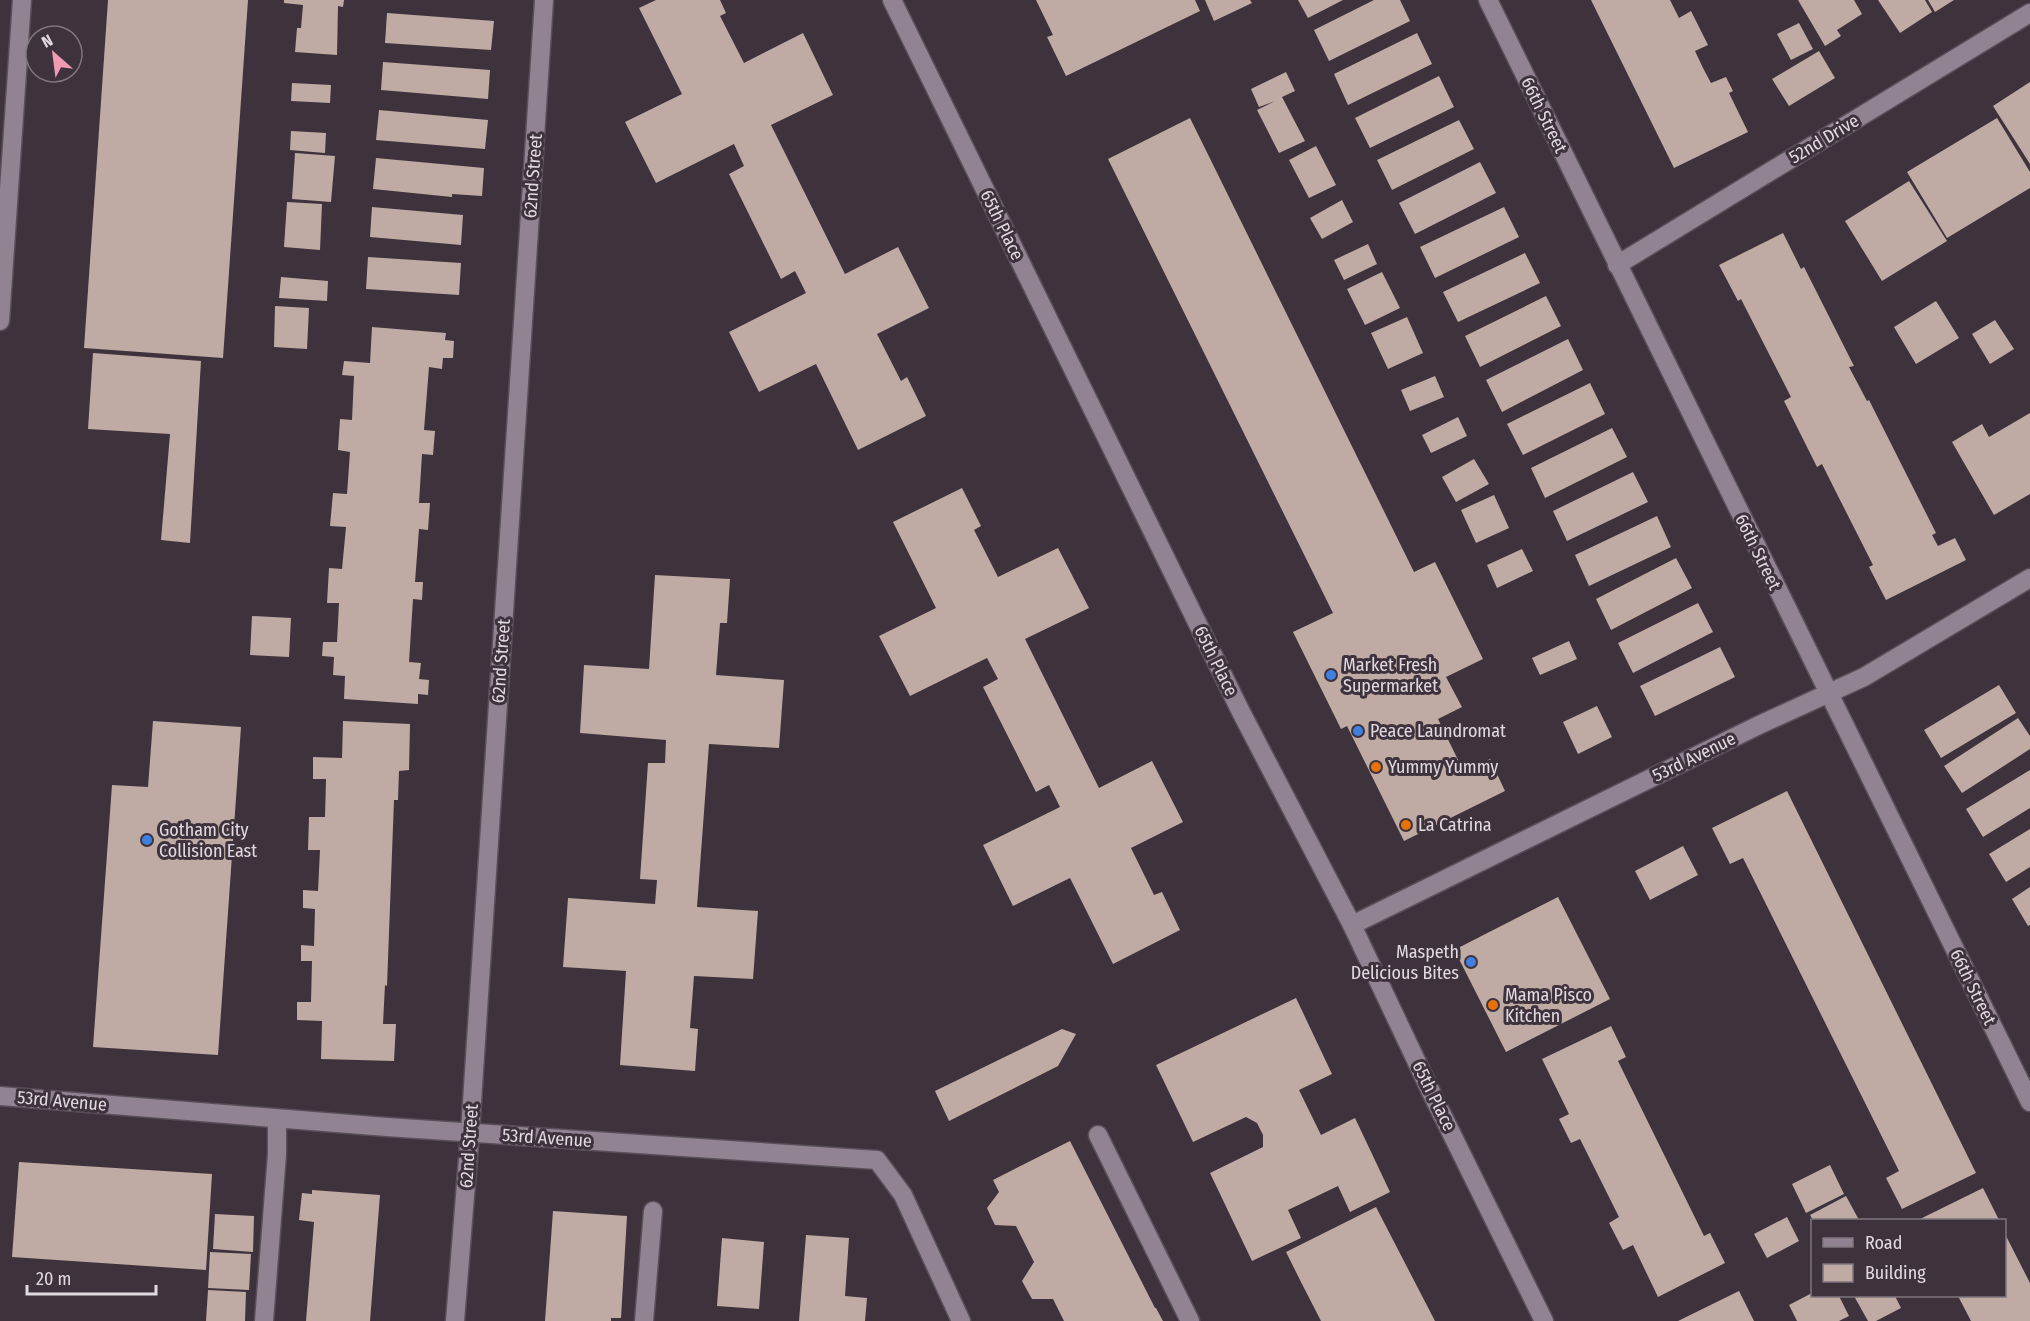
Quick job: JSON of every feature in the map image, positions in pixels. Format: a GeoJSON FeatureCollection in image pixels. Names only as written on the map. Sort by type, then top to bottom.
{"type":"FeatureCollection","features":[{"type":"Feature","properties":{"kind":"street"},"geometry":{"type":"LineString","coordinates":[[0,321],[22,0]]}},
{"type":"Feature","properties":{"kind":"street","name":"62nd Street"},"geometry":{"type":"LineString","coordinates":[[455,1321],[470,1133],[544,0]]}},
{"type":"Feature","properties":{"kind":"street","name":"65th Place"},"geometry":{"type":"LineString","coordinates":[[892,0],[1242,712],[1352,925],[1544,1321]]}},
{"type":"Feature","properties":{"kind":"street","name":"66th Street"},"geometry":{"type":"LineString","coordinates":[[1488,0],[1827,694],[2030,1102]]}},
{"type":"Feature","properties":{"kind":"street","name":"52nd Drive"},"geometry":{"type":"LineString","coordinates":[[1617,265],[2030,13]]}},
{"type":"Feature","properties":{"kind":"street","name":"53rd Avenue"},"geometry":{"type":"LineString","coordinates":[[1352,925],[1757,726],[1864,677],[2030,578]]}},
{"type":"Feature","properties":{"kind":"street","name":"53rd Avenue"},"geometry":{"type":"LineString","coordinates":[[0,1096],[277,1119],[877,1160],[903,1195],[960,1321]]}},
{"type":"Feature","properties":{"kind":"street"},"geometry":{"type":"LineString","coordinates":[[264,1321],[277,1154],[277,1119]]}},
{"type":"Feature","properties":{"kind":"street"},"geometry":{"type":"LineString","coordinates":[[1098,1136],[1190,1321]]}},
{"type":"Feature","properties":{"kind":"street"},"geometry":{"type":"LineString","coordinates":[[644,1321],[653,1211]]}},
{"type":"Feature","properties":{"kind":"building"},"geometry":{"type":"Polygon","coordinates":[[[108,0],[248,0],[223,358],[84,348],[108,0]]]}},
{"type":"Feature","properties":{"kind":"building"},"geometry":{"type":"Polygon","coordinates":[[[284,0],[344,0],[343,7],[338,6],[337,55],[295,52],[297,28],[301,28],[303,5],[284,3],[284,0]]]}},
{"type":"Feature","properties":{"kind":"building"},"geometry":{"type":"Polygon","coordinates":[[[656,0],[720,0],[726,13],[720,16],[744,63],[803,33],[833,95],[771,125],[845,274],[898,247],[929,308],[877,334],[901,381],[907,377],[926,416],[858,450],[816,364],[759,392],[729,332],[806,293],[795,271],[781,279],[729,174],[744,166],[734,144],[656,183],[625,122],[682,94],[639,8],[656,0]]]}},
{"type":"Feature","properties":{"kind":"building"},"geometry":{"type":"Polygon","coordinates":[[[1036,0],[1195,0],[1200,11],[1066,76],[1047,37],[1053,35],[1036,0]]]}},
{"type":"Feature","properties":{"kind":"building"},"geometry":{"type":"Polygon","coordinates":[[[1205,0],[1250,0],[1252,3],[1214,21],[1205,0]]]}},
{"type":"Feature","properties":{"kind":"building"},"geometry":{"type":"Polygon","coordinates":[[[1298,0],[1343,0],[1308,18],[1298,0]]]}},
{"type":"Feature","properties":{"kind":"building"},"geometry":{"type":"Polygon","coordinates":[[[1374,0],[1400,0],[1410,21],[1329,61],[1314,30],[1374,0]]]}},
{"type":"Feature","properties":{"kind":"building"},"geometry":{"type":"Polygon","coordinates":[[[1591,0],[1670,0],[1679,18],[1691,11],[1708,45],[1695,51],[1703,68],[1711,83],[1726,77],[1733,91],[1729,93],[1748,132],[1674,168],[1591,0]]]}},
{"type":"Feature","properties":{"kind":"building"},"geometry":{"type":"Polygon","coordinates":[[[1798,0],[1854,0],[1862,14],[1837,30],[1841,36],[1825,46],[1798,0]]]}},
{"type":"Feature","properties":{"kind":"building"},"geometry":{"type":"Polygon","coordinates":[[[1878,0],[1925,0],[1932,12],[1900,33],[1878,0]]]}},
{"type":"Feature","properties":{"kind":"building"},"geometry":{"type":"Polygon","coordinates":[[[1928,0],[1954,0],[1935,12],[1928,0]]]}},
{"type":"Feature","properties":{"kind":"building"},"geometry":{"type":"Polygon","coordinates":[[[387,13],[494,21],[491,50],[385,43],[387,13]]]}},
{"type":"Feature","properties":{"kind":"building"},"geometry":{"type":"Polygon","coordinates":[[[1799,23],[1813,49],[1791,60],[1777,34],[1799,23]]]}},
{"type":"Feature","properties":{"kind":"building"},"geometry":{"type":"Polygon","coordinates":[[[1417,33],[1432,64],[1348,105],[1334,74],[1417,33]]]}},
{"type":"Feature","properties":{"kind":"building"},"geometry":{"type":"Polygon","coordinates":[[[1819,51],[1835,78],[1789,106],[1772,79],[1819,51]]]}},
{"type":"Feature","properties":{"kind":"building"},"geometry":{"type":"Polygon","coordinates":[[[383,62],[490,70],[488,99],[381,90],[383,62]]]}},
{"type":"Feature","properties":{"kind":"building"},"geometry":{"type":"Polygon","coordinates":[[[1286,72],[1295,91],[1282,97],[1305,141],[1279,153],[1257,110],[1275,101],[1259,107],[1251,89],[1286,72]]]}},
{"type":"Feature","properties":{"kind":"building"},"geometry":{"type":"Polygon","coordinates":[[[1439,76],[1454,107],[1370,148],[1355,118],[1439,76]]]}},
{"type":"Feature","properties":{"kind":"building"},"geometry":{"type":"Polygon","coordinates":[[[2030,82],[2030,164],[1993,106],[2030,82]]]}},
{"type":"Feature","properties":{"kind":"building"},"geometry":{"type":"Polygon","coordinates":[[[292,83],[331,85],[330,103],[291,101],[292,83]]]}},
{"type":"Feature","properties":{"kind":"building"},"geometry":{"type":"Polygon","coordinates":[[[379,110],[488,120],[485,149],[376,140],[379,110]]]}},
{"type":"Feature","properties":{"kind":"building"},"geometry":{"type":"Polygon","coordinates":[[[1190,118],[1414,572],[1435,562],[1483,659],[1446,677],[1462,707],[1438,719],[1464,772],[1490,759],[1505,791],[1404,841],[1347,726],[1341,729],[1293,632],[1333,613],[1108,159],[1190,118]]]}},
{"type":"Feature","properties":{"kind":"building"},"geometry":{"type":"Polygon","coordinates":[[[1997,118],[2030,172],[2030,188],[1947,238],[1907,172],[1997,118]]]}},
{"type":"Feature","properties":{"kind":"building"},"geometry":{"type":"Polygon","coordinates":[[[1459,120],[1474,149],[1392,190],[1377,160],[1459,120]]]}},
{"type":"Feature","properties":{"kind":"building"},"geometry":{"type":"Polygon","coordinates":[[[291,131],[326,133],[325,153],[290,150],[291,131]]]}},
{"type":"Feature","properties":{"kind":"building"},"geometry":{"type":"Polygon","coordinates":[[[1316,146],[1336,185],[1309,198],[1289,160],[1316,146]]]}},
{"type":"Feature","properties":{"kind":"building"},"geometry":{"type":"Polygon","coordinates":[[[295,153],[335,156],[331,202],[292,199],[295,153]]]}},
{"type":"Feature","properties":{"kind":"building"},"geometry":{"type":"Polygon","coordinates":[[[376,158],[484,168],[482,196],[452,194],[452,197],[373,189],[376,158]]]}},
{"type":"Feature","properties":{"kind":"building"},"geometry":{"type":"Polygon","coordinates":[[[1480,162],[1496,193],[1415,234],[1399,203],[1480,162]]]}},
{"type":"Feature","properties":{"kind":"building"},"geometry":{"type":"Polygon","coordinates":[[[1909,181],[1947,241],[1882,281],[1845,221],[1909,181]]]}},
{"type":"Feature","properties":{"kind":"building"},"geometry":{"type":"Polygon","coordinates":[[[1342,200],[1353,222],[1322,239],[1310,218],[1342,200]]]}},
{"type":"Feature","properties":{"kind":"building"},"geometry":{"type":"Polygon","coordinates":[[[287,202],[322,204],[320,250],[284,247],[287,202]]]}},
{"type":"Feature","properties":{"kind":"building"},"geometry":{"type":"Polygon","coordinates":[[[372,207],[463,215],[461,245],[370,237],[372,207]]]}},
{"type":"Feature","properties":{"kind":"building"},"geometry":{"type":"Polygon","coordinates":[[[1504,207],[1519,237],[1435,278],[1420,247],[1504,207]]]}},
{"type":"Feature","properties":{"kind":"building"},"geometry":{"type":"Polygon","coordinates":[[[1783,233],[1801,269],[1804,267],[1854,366],[1849,367],[1867,401],[1869,400],[1936,533],[1932,535],[1938,546],[1955,538],[1966,560],[1886,600],[1869,567],[1873,565],[1822,464],[1817,467],[1784,401],[1791,397],[1741,299],[1738,301],[1719,265],[1783,233]]]}},
{"type":"Feature","properties":{"kind":"building"},"geometry":{"type":"Polygon","coordinates":[[[1368,244],[1377,264],[1344,280],[1334,260],[1368,244]]]}},
{"type":"Feature","properties":{"kind":"building"},"geometry":{"type":"Polygon","coordinates":[[[1525,253],[1540,283],[1458,322],[1443,292],[1525,253]]]}},
{"type":"Feature","properties":{"kind":"building"},"geometry":{"type":"Polygon","coordinates":[[[368,257],[461,263],[459,295],[366,289],[368,257]]]}},
{"type":"Feature","properties":{"kind":"building"},"geometry":{"type":"Polygon","coordinates":[[[1382,272],[1400,308],[1365,325],[1347,289],[1382,272]]]}},
{"type":"Feature","properties":{"kind":"building"},"geometry":{"type":"Polygon","coordinates":[[[281,277],[328,281],[327,301],[279,298],[281,277]]]}},
{"type":"Feature","properties":{"kind":"building"},"geometry":{"type":"Polygon","coordinates":[[[1546,296],[1561,326],[1480,367],[1465,336],[1546,296]]]}},
{"type":"Feature","properties":{"kind":"building"},"geometry":{"type":"Polygon","coordinates":[[[1936,301],[1959,338],[1916,364],[1894,327],[1936,301]]]}},
{"type":"Feature","properties":{"kind":"building"},"geometry":{"type":"Polygon","coordinates":[[[275,306],[309,308],[307,349],[274,347],[275,306]]]}},
{"type":"Feature","properties":{"kind":"building"},"geometry":{"type":"Polygon","coordinates":[[[1407,317],[1423,353],[1388,369],[1371,333],[1407,317]]]}},
{"type":"Feature","properties":{"kind":"building"},"geometry":{"type":"Polygon","coordinates":[[[1995,320],[2014,349],[1990,364],[1972,334],[1995,320]]]}},
{"type":"Feature","properties":{"kind":"building"},"geometry":{"type":"Polygon","coordinates":[[[372,327],[446,333],[445,340],[454,341],[453,358],[443,358],[442,369],[429,367],[424,430],[435,431],[433,455],[422,454],[419,503],[430,503],[428,530],[419,529],[415,582],[423,582],[422,600],[413,599],[409,662],[421,663],[419,679],[429,680],[428,695],[418,694],[418,704],[344,699],[345,676],[333,675],[334,657],[322,656],[323,642],[337,642],[339,603],[327,603],[329,568],[342,569],[346,527],[330,526],[333,493],[347,494],[350,452],[338,450],[340,419],[352,420],[354,376],[342,375],[344,361],[370,363],[372,327]]]}},
{"type":"Feature","properties":{"kind":"building"},"geometry":{"type":"Polygon","coordinates":[[[1568,339],[1583,370],[1502,412],[1486,380],[1568,339]]]}},
{"type":"Feature","properties":{"kind":"building"},"geometry":{"type":"Polygon","coordinates":[[[93,353],[201,361],[190,543],[161,540],[170,434],[88,429],[93,353]]]}},
{"type":"Feature","properties":{"kind":"building"},"geometry":{"type":"Polygon","coordinates":[[[1435,376],[1444,397],[1410,411],[1401,390],[1435,376]]]}},
{"type":"Feature","properties":{"kind":"building"},"geometry":{"type":"Polygon","coordinates":[[[1590,383],[1605,414],[1523,455],[1507,424],[1590,383]]]}},
{"type":"Feature","properties":{"kind":"building"},"geometry":{"type":"Polygon","coordinates":[[[2030,413],[2030,494],[1994,515],[1952,442],[1982,424],[1989,437],[2030,413]]]}},
{"type":"Feature","properties":{"kind":"building"},"geometry":{"type":"Polygon","coordinates":[[[1458,417],[1467,436],[1431,453],[1422,435],[1458,417]]]}},
{"type":"Feature","properties":{"kind":"building"},"geometry":{"type":"Polygon","coordinates":[[[1612,428],[1627,457],[1545,498],[1531,468],[1612,428]]]}},
{"type":"Feature","properties":{"kind":"building"},"geometry":{"type":"Polygon","coordinates":[[[1474,459],[1489,484],[1456,502],[1442,477],[1474,459]]]}},
{"type":"Feature","properties":{"kind":"building"},"geometry":{"type":"Polygon","coordinates":[[[1633,472],[1648,502],[1567,541],[1553,511],[1633,472]]]}},
{"type":"Feature","properties":{"kind":"building"},"geometry":{"type":"Polygon","coordinates":[[[962,488],[981,526],[974,530],[998,577],[1058,548],[1089,608],[1025,639],[1099,788],[1152,761],[1183,822],[1131,848],[1154,895],[1162,892],[1180,930],[1113,964],[1070,878],[1013,906],[983,845],[1060,807],[1049,785],[1036,792],[983,687],[998,679],[987,658],[910,696],[879,636],[936,608],[893,522],[962,488]]]}},
{"type":"Feature","properties":{"kind":"building"},"geometry":{"type":"Polygon","coordinates":[[[1494,495],[1509,528],[1476,543],[1461,510],[1494,495]]]}},
{"type":"Feature","properties":{"kind":"building"},"geometry":{"type":"Polygon","coordinates":[[[1657,516],[1671,547],[1589,586],[1575,555],[1657,516]]]}},
{"type":"Feature","properties":{"kind":"building"},"geometry":{"type":"Polygon","coordinates":[[[1522,549],[1533,571],[1497,588],[1487,565],[1522,549]]]}},
{"type":"Feature","properties":{"kind":"building"},"geometry":{"type":"Polygon","coordinates":[[[1676,558],[1692,588],[1611,630],[1596,599],[1676,558]]]}},
{"type":"Feature","properties":{"kind":"building"},"geometry":{"type":"Polygon","coordinates":[[[655,575],[730,579],[727,623],[720,623],[716,675],[784,680],[779,748],[709,744],[697,907],[758,911],[753,979],[694,976],[690,1028],[698,1029],[695,1071],[620,1065],[626,971],[563,967],[568,898],[655,904],[657,880],[640,879],[648,763],[665,763],[666,740],[580,733],[584,665],[649,669],[655,575]]]}},
{"type":"Feature","properties":{"kind":"building"},"geometry":{"type":"Polygon","coordinates":[[[1698,603],[1713,632],[1633,673],[1618,643],[1698,603]]]}},
{"type":"Feature","properties":{"kind":"building"},"geometry":{"type":"Polygon","coordinates":[[[252,616],[291,618],[289,657],[250,655],[252,616]]]}},
{"type":"Feature","properties":{"kind":"building"},"geometry":{"type":"Polygon","coordinates":[[[1569,641],[1577,659],[1540,675],[1532,658],[1569,641]]]}},
{"type":"Feature","properties":{"kind":"building"},"geometry":{"type":"Polygon","coordinates":[[[1720,647],[1735,677],[1655,716],[1640,686],[1720,647]]]}},
{"type":"Feature","properties":{"kind":"building"},"geometry":{"type":"Polygon","coordinates":[[[1999,685],[2016,713],[1941,758],[1924,730],[1999,685]]]}},
{"type":"Feature","properties":{"kind":"building"},"geometry":{"type":"Polygon","coordinates":[[[1597,706],[1612,737],[1578,754],[1563,722],[1597,706]]]}},
{"type":"Feature","properties":{"kind":"building"},"geometry":{"type":"Polygon","coordinates":[[[2018,718],[2030,736],[2030,749],[1962,793],[1944,766],[2018,718]]]}},
{"type":"Feature","properties":{"kind":"building"},"geometry":{"type":"Polygon","coordinates":[[[153,721],[241,727],[218,1055],[93,1047],[112,785],[148,787],[153,721]]]}},
{"type":"Feature","properties":{"kind":"building"},"geometry":{"type":"Polygon","coordinates":[[[343,721],[410,724],[409,770],[399,771],[398,800],[394,800],[387,986],[385,985],[383,1024],[396,1024],[394,1061],[321,1059],[322,1021],[297,1020],[297,1002],[311,1002],[312,961],[301,961],[301,945],[314,946],[315,909],[303,908],[303,890],[318,891],[320,850],[308,850],[309,817],[325,817],[326,779],[313,779],[313,757],[342,758],[343,721]]]}},
{"type":"Feature","properties":{"kind":"building"},"geometry":{"type":"Polygon","coordinates":[[[2030,770],[2030,808],[1983,837],[1966,809],[2030,770]]]}},
{"type":"Feature","properties":{"kind":"building"},"geometry":{"type":"Polygon","coordinates":[[[1787,791],[1976,1173],[1902,1209],[1886,1178],[1899,1171],[1743,858],[1730,864],[1712,828],[1787,791]]]}},
{"type":"Feature","properties":{"kind":"building"},"geometry":{"type":"Polygon","coordinates":[[[2030,829],[2030,867],[2006,882],[1989,854],[2030,829]]]}},
{"type":"Feature","properties":{"kind":"building"},"geometry":{"type":"Polygon","coordinates":[[[1683,846],[1698,875],[1650,900],[1635,871],[1683,846]]]}},
{"type":"Feature","properties":{"kind":"building"},"geometry":{"type":"Polygon","coordinates":[[[2030,887],[2030,925],[2028,926],[2012,899],[2030,887]]]}},
{"type":"Feature","properties":{"kind":"building"},"geometry":{"type":"Polygon","coordinates":[[[1558,897],[1610,999],[1506,1052],[1458,957],[1460,947],[1558,897]]]}},
{"type":"Feature","properties":{"kind":"building"},"geometry":{"type":"Polygon","coordinates":[[[1296,998],[1332,1074],[1299,1090],[1321,1135],[1355,1118],[1390,1192],[1350,1212],[1338,1186],[1288,1210],[1301,1238],[1252,1261],[1210,1173],[1263,1147],[1263,1135],[1257,1123],[1246,1117],[1193,1142],[1156,1065],[1296,998]]]}},
{"type":"Feature","properties":{"kind":"building"},"geometry":{"type":"Polygon","coordinates":[[[1611,1026],[1626,1057],[1618,1061],[1704,1236],[1710,1233],[1725,1263],[1658,1297],[1633,1245],[1623,1250],[1609,1223],[1619,1217],[1580,1139],[1571,1143],[1559,1119],[1569,1114],[1542,1059],[1611,1026]]]}},
{"type":"Feature","properties":{"kind":"building"},"geometry":{"type":"Polygon","coordinates":[[[1062,1029],[1076,1034],[1058,1066],[949,1121],[935,1091],[1062,1029]]]}},
{"type":"Feature","properties":{"kind":"building"},"geometry":{"type":"Polygon","coordinates":[[[1070,1141],[1163,1321],[1064,1321],[1053,1299],[1032,1299],[1022,1281],[1034,1262],[1016,1226],[995,1225],[992,1219],[987,1208],[999,1192],[993,1180],[1070,1141]]]}},
{"type":"Feature","properties":{"kind":"building"},"geometry":{"type":"Polygon","coordinates":[[[19,1162],[212,1174],[206,1270],[12,1257],[19,1162]]]}},
{"type":"Feature","properties":{"kind":"building"},"geometry":{"type":"Polygon","coordinates":[[[1830,1165],[1844,1194],[1806,1213],[1792,1184],[1830,1165]]]}},
{"type":"Feature","properties":{"kind":"building"},"geometry":{"type":"Polygon","coordinates":[[[1983,1188],[1998,1219],[1920,1219],[1983,1188]]]}},
{"type":"Feature","properties":{"kind":"building"},"geometry":{"type":"Polygon","coordinates":[[[312,1190],[380,1195],[370,1321],[306,1321],[314,1222],[299,1220],[302,1193],[312,1194],[312,1190]]]}},
{"type":"Feature","properties":{"kind":"building"},"geometry":{"type":"Polygon","coordinates":[[[1846,1196],[1858,1219],[1812,1219],[1810,1215],[1846,1196]]]}},
{"type":"Feature","properties":{"kind":"building"},"geometry":{"type":"Polygon","coordinates":[[[1376,1207],[1435,1321],[1321,1321],[1286,1252],[1376,1207]]]}},
{"type":"Feature","properties":{"kind":"building"},"geometry":{"type":"Polygon","coordinates":[[[553,1211],[627,1216],[621,1318],[611,1318],[611,1321],[545,1321],[553,1211]]]}},
{"type":"Feature","properties":{"kind":"building"},"geometry":{"type":"Polygon","coordinates":[[[215,1214],[254,1216],[253,1252],[213,1249],[215,1214]]]}},
{"type":"Feature","properties":{"kind":"building"},"geometry":{"type":"Polygon","coordinates":[[[1787,1217],[1799,1241],[1767,1258],[1754,1234],[1787,1217]]]}},
{"type":"Feature","properties":{"kind":"building"},"geometry":{"type":"Polygon","coordinates":[[[806,1235],[849,1238],[845,1296],[867,1298],[865,1321],[799,1321],[806,1235]]]}},
{"type":"Feature","properties":{"kind":"building"},"geometry":{"type":"Polygon","coordinates":[[[2006,1236],[2030,1283],[2030,1321],[1971,1321],[1959,1297],[2006,1297],[2006,1236]]]}},
{"type":"Feature","properties":{"kind":"building"},"geometry":{"type":"Polygon","coordinates":[[[722,1238],[764,1242],[759,1309],[717,1306],[722,1238]]]}},
{"type":"Feature","properties":{"kind":"building"},"geometry":{"type":"Polygon","coordinates":[[[210,1252],[251,1254],[249,1290],[208,1288],[210,1252]]]}},
{"type":"Feature","properties":{"kind":"building"},"geometry":{"type":"Polygon","coordinates":[[[208,1290],[246,1292],[245,1321],[206,1321],[208,1290]]]}},
{"type":"Feature","properties":{"kind":"building"},"geometry":{"type":"Polygon","coordinates":[[[1739,1291],[1754,1321],[1678,1321],[1739,1291]]]}},
{"type":"Feature","properties":{"kind":"building"},"geometry":{"type":"Polygon","coordinates":[[[1811,1294],[1811,1297],[1840,1297],[1849,1316],[1839,1321],[1797,1321],[1789,1305],[1811,1294]]]}},
{"type":"Feature","properties":{"kind":"building"},"geometry":{"type":"Polygon","coordinates":[[[1855,1297],[1896,1297],[1901,1308],[1876,1321],[1868,1321],[1855,1297]]]}},
{"type":"Feature","properties":{"kind":"place","name":"Market Fresh Supermarket"},"geometry":{"type":"Point","coordinates":[1331,675]}},
{"type":"Feature","properties":{"kind":"place","name":"Peace Laundromat"},"geometry":{"type":"Point","coordinates":[1358,731]}},
{"type":"Feature","properties":{"kind":"place","name":"Yummy Yummy"},"geometry":{"type":"Point","coordinates":[1376,767]}},
{"type":"Feature","properties":{"kind":"place","name":"La Catrina"},"geometry":{"type":"Point","coordinates":[1406,825]}},
{"type":"Feature","properties":{"kind":"place","name":"Gotham City Collision East"},"geometry":{"type":"Point","coordinates":[147,840]}},
{"type":"Feature","properties":{"kind":"place","name":"Maspeth Delicious Bites"},"geometry":{"type":"Point","coordinates":[1471,962]}},
{"type":"Feature","properties":{"kind":"place","name":"Mama Pisco Kitchen"},"geometry":{"type":"Point","coordinates":[1493,1005]}}]}
